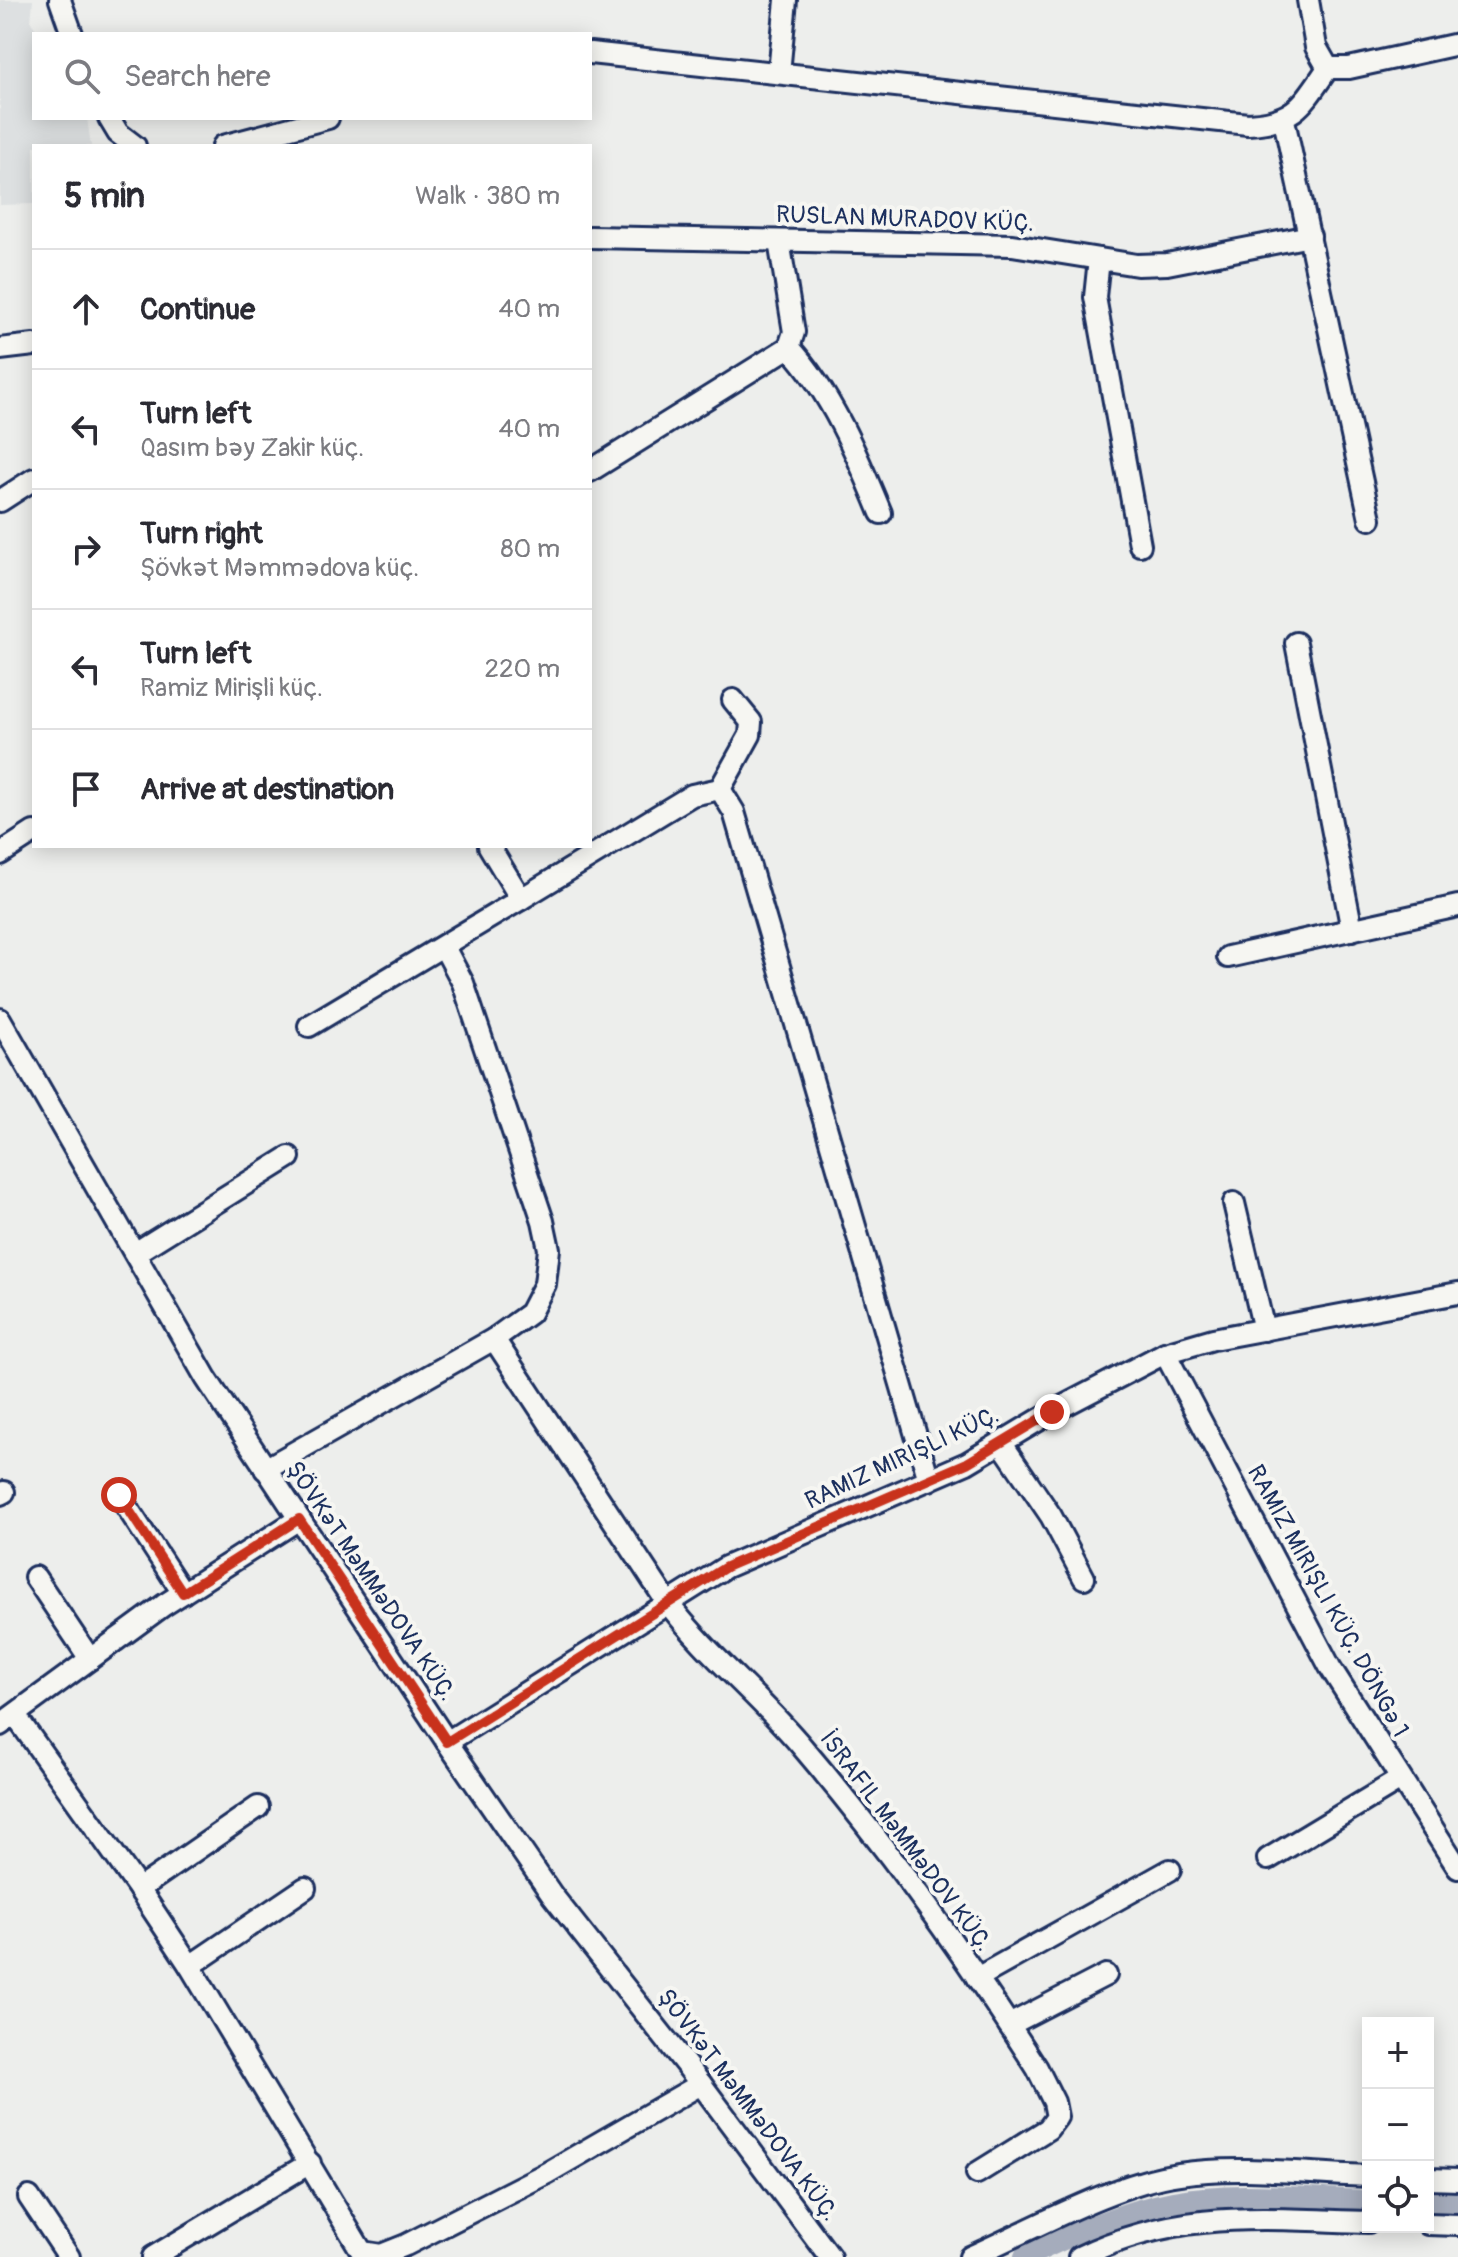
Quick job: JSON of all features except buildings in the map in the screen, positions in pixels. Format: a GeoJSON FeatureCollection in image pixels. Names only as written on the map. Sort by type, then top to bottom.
{"type":"FeatureCollection","features":[{"type":"Feature","properties":{"kind":"street"},"geometry":{"type":"LineString","coordinates":[[60,0],[71,32]]}},
{"type":"Feature","properties":{"kind":"street"},"geometry":{"type":"LineString","coordinates":[[779,73],[786,0]]}},
{"type":"Feature","properties":{"kind":"street"},"geometry":{"type":"LineString","coordinates":[[1308,0],[1316,47],[1328,68]]}},
{"type":"Feature","properties":{"kind":"street"},"geometry":{"type":"LineString","coordinates":[[1328,68],[1349,68],[1458,44]]}},
{"type":"Feature","properties":{"kind":"street"},"geometry":{"type":"LineString","coordinates":[[592,53],[1248,124],[1284,120],[1305,101],[1328,68]]}},
{"type":"Feature","properties":{"kind":"street"},"geometry":{"type":"LineString","coordinates":[[110,120],[118,133],[132,144]]}},
{"type":"Feature","properties":{"kind":"street"},"geometry":{"type":"LineString","coordinates":[[230,144],[320,120]]}},
{"type":"Feature","properties":{"kind":"street"},"geometry":{"type":"LineString","coordinates":[[1284,120],[1370,519]]}},
{"type":"Feature","properties":{"kind":"street","name":"RUSLAN MURADOV KÜÇ."},"geometry":{"type":"LineString","coordinates":[[592,237],[1012,245],[1137,265],[1167,264],[1310,236]]}},
{"type":"Feature","properties":{"kind":"street"},"geometry":{"type":"LineString","coordinates":[[592,470],[789,347],[794,332],[779,241]]}},
{"type":"Feature","properties":{"kind":"street"},"geometry":{"type":"LineString","coordinates":[[1099,259],[1095,297],[1140,545]]}},
{"type":"Feature","properties":{"kind":"street"},"geometry":{"type":"LineString","coordinates":[[0,349],[32,345]]}},
{"type":"Feature","properties":{"kind":"street"},"geometry":{"type":"LineString","coordinates":[[789,347],[803,363],[857,457],[881,513]]}},
{"type":"Feature","properties":{"kind":"street"},"geometry":{"type":"LineString","coordinates":[[0,501],[32,480]]}},
{"type":"Feature","properties":{"kind":"street"},"geometry":{"type":"LineString","coordinates":[[1296,643],[1352,930]]}},
{"type":"Feature","properties":{"kind":"street"},"geometry":{"type":"LineString","coordinates":[[309,1026],[692,795],[720,789],[750,735],[751,722],[733,700]]}},
{"type":"Feature","properties":{"kind":"street"},"geometry":{"type":"LineString","coordinates":[[720,789],[734,812],[929,1480]]}},
{"type":"Feature","properties":{"kind":"street"},"geometry":{"type":"LineString","coordinates":[[0,854],[32,833]]}},
{"type":"Feature","properties":{"kind":"street"},"geometry":{"type":"LineString","coordinates":[[490,848],[521,899]]}},
{"type":"Feature","properties":{"kind":"street"},"geometry":{"type":"LineString","coordinates":[[1228,957],[1458,906]]}},
{"type":"Feature","properties":{"kind":"street"},"geometry":{"type":"LineString","coordinates":[[265,1469],[494,1339],[530,1313],[545,1284],[549,1249],[463,983],[444,947]]}},
{"type":"Feature","properties":{"kind":"street","name":"ŞÖVKƏT MƏMMƏDOVA KÜÇ."},"geometry":{"type":"LineString","coordinates":[[0,1019],[206,1378],[447,1742],[552,1895],[701,2084],[830,2257]]}},
{"type":"Feature","properties":{"kind":"street"},"geometry":{"type":"LineString","coordinates":[[135,1253],[289,1157]]}},
{"type":"Feature","properties":{"kind":"street"},"geometry":{"type":"LineString","coordinates":[[1234,1203],[1264,1330]]}},
{"type":"Feature","properties":{"kind":"street","name":"RAMIZ MIRIŞLI KÜÇ."},"geometry":{"type":"LineString","coordinates":[[447,1742],[726,1567],[929,1480],[1002,1444],[1052,1412],[1165,1353],[1264,1330],[1458,1293]]}},
{"type":"Feature","properties":{"kind":"street","name":"İSRAFIL MƏMMƏDOV KÜÇ."},"geometry":{"type":"LineString","coordinates":[[494,1339],[667,1602],[819,1767],[863,1821],[977,1978],[1037,2068],[1054,2102],[1057,2117],[1048,2129],[977,2173]]}},
{"type":"Feature","properties":{"kind":"street","name":"RAMIZ MIRIŞLI KÜÇ. DÖNGƏ 1"},"geometry":{"type":"LineString","coordinates":[[1165,1353],[1285,1587],[1399,1780],[1458,1868]]}},
{"type":"Feature","properties":{"kind":"street"},"geometry":{"type":"LineString","coordinates":[[1002,1444],[1051,1516],[1084,1578]]}},
{"type":"Feature","properties":{"kind":"street"},"geometry":{"type":"LineString","coordinates":[[119,1495],[183,1593]]}},
{"type":"Feature","properties":{"kind":"street"},"geometry":{"type":"LineString","coordinates":[[299,1519],[183,1593],[8,1720],[139,1889],[190,1966],[362,2252],[381,2255],[547,2173],[701,2084]]}},
{"type":"Feature","properties":{"kind":"street"},"geometry":{"type":"LineString","coordinates":[[35,1577],[90,1659]]}},
{"type":"Feature","properties":{"kind":"street"},"geometry":{"type":"LineString","coordinates":[[1268,1859],[1399,1780]]}},
{"type":"Feature","properties":{"kind":"street"},"geometry":{"type":"LineString","coordinates":[[139,1889],[258,1807]]}},
{"type":"Feature","properties":{"kind":"street"},"geometry":{"type":"LineString","coordinates":[[977,1978],[1170,1870]]}},
{"type":"Feature","properties":{"kind":"street"},"geometry":{"type":"LineString","coordinates":[[190,1966],[305,1888]]}},
{"type":"Feature","properties":{"kind":"street"},"geometry":{"type":"LineString","coordinates":[[1009,2025],[1106,1975]]}},
{"type":"Feature","properties":{"kind":"street"},"geometry":{"type":"LineString","coordinates":[[153,2257],[310,2163]]}},
{"type":"Feature","properties":{"kind":"street"},"geometry":{"type":"LineString","coordinates":[[970,2257],[1127,2188],[1176,2174],[1207,2171],[1362,2176]]}},
{"type":"Feature","properties":{"kind":"street"},"geometry":{"type":"LineString","coordinates":[[1434,2179],[1458,2180]]}},
{"type":"Feature","properties":{"kind":"street"},"geometry":{"type":"LineString","coordinates":[[29,2197],[69,2257]]}},
{"type":"Feature","properties":{"kind":"street"},"geometry":{"type":"LineString","coordinates":[[1079,2257],[1147,2231],[1196,2220],[1362,2222]]}},
{"type":"Feature","properties":{"kind":"street"},"geometry":{"type":"LineString","coordinates":[[1434,2224],[1458,2225]]}},
{"type":"Feature","properties":{"kind":"shaded area"},"geometry":{"type":"Polygon","coordinates":[[[0,0],[33,0],[31,22],[38,32],[32,32],[32,120],[87,120],[91,144],[32,144],[32,204],[0,205],[0,0]]]}},
{"type":"Feature","properties":{"kind":"waterway"},"geometry":{"type":"LineString","coordinates":[[1025,2257],[1116,2218],[1173,2202],[1221,2196],[1362,2201]]}},
{"type":"Feature","properties":{"kind":"waterway"},"geometry":{"type":"LineString","coordinates":[[1434,2203],[1458,2204]]}},
{"type":"Feature","properties":{"kind":"route"},"geometry":{"type":"LineString","coordinates":[[119,1495],[183,1593],[299,1519],[447,1742],[726,1567],[967,1463],[1052,1412]]}}]}
